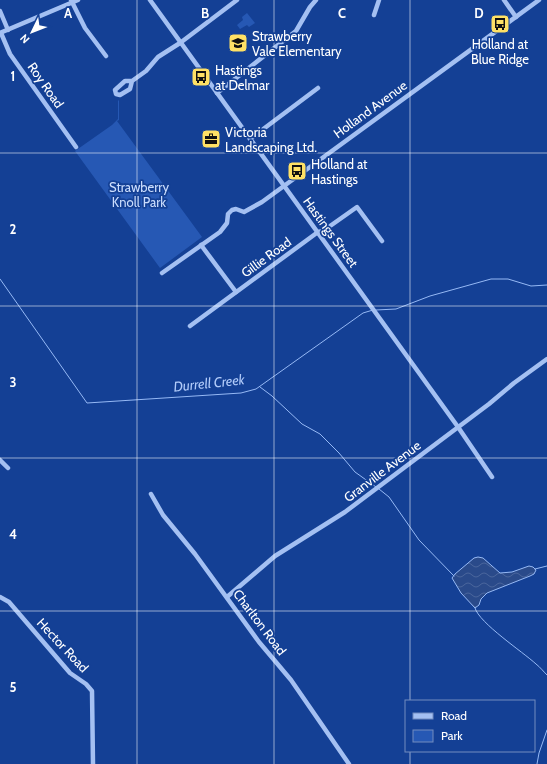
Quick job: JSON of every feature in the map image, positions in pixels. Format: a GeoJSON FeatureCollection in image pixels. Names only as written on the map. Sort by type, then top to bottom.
{"type":"FeatureCollection","features":[{"type":"Feature","properties":{"kind":"street"},"geometry":{"type":"LineString","coordinates":[[1,33],[72,1],[78,0]]}},
{"type":"Feature","properties":{"kind":"street","name":"Hastings Street"},"geometry":{"type":"LineString","coordinates":[[150,0],[458,427],[492,478]]}},
{"type":"Feature","properties":{"kind":"street"},"geometry":{"type":"LineString","coordinates":[[132,82],[146,72],[158,56],[180,43],[237,0]]}},
{"type":"Feature","properties":{"kind":"street"},"geometry":{"type":"LineString","coordinates":[[217,93],[296,31],[310,7],[316,0]]}},
{"type":"Feature","properties":{"kind":"street"},"geometry":{"type":"LineString","coordinates":[[374,16],[379,0]]}},
{"type":"Feature","properties":{"kind":"street"},"geometry":{"type":"LineString","coordinates":[[504,0],[516,16]]}},
{"type":"Feature","properties":{"kind":"street","name":"Holland Avenue"},"geometry":{"type":"LineString","coordinates":[[162,273],[220,232],[227,223],[228,214],[232,210],[244,212],[262,202],[539,0]]}},
{"type":"Feature","properties":{"kind":"street"},"geometry":{"type":"LineString","coordinates":[[72,1],[85,28],[106,56]]}},
{"type":"Feature","properties":{"kind":"street"},"geometry":{"type":"LineString","coordinates":[[0,11],[8,30]]}},
{"type":"Feature","properties":{"kind":"street","name":"Roy Road"},"geometry":{"type":"LineString","coordinates":[[1,33],[10,54],[76,147]]}},
{"type":"Feature","properties":{"kind":"street"},"geometry":{"type":"LineString","coordinates":[[250,138],[318,88]]}},
{"type":"Feature","properties":{"kind":"street","name":"Gillie Road"},"geometry":{"type":"LineString","coordinates":[[190,326],[318,232],[323,231],[357,207],[382,241]]}},
{"type":"Feature","properties":{"kind":"street"},"geometry":{"type":"LineString","coordinates":[[201,245],[236,292]]}},
{"type":"Feature","properties":{"kind":"street","name":"Granville Avenue"},"geometry":{"type":"LineString","coordinates":[[227,597],[275,556],[345,512],[547,359]]}},
{"type":"Feature","properties":{"kind":"street"},"geometry":{"type":"LineString","coordinates":[[0,460],[8,468]]}},
{"type":"Feature","properties":{"kind":"street","name":"Charlton Road"},"geometry":{"type":"LineString","coordinates":[[151,494],[163,514],[196,554],[259,642],[291,680],[349,764]]}},
{"type":"Feature","properties":{"kind":"street","name":"Hector Road"},"geometry":{"type":"LineString","coordinates":[[0,597],[9,602],[70,673],[86,684],[92,691],[93,764]]}},
{"type":"Feature","properties":{"kind":"green space"},"geometry":{"type":"Polygon","coordinates":[[[247,13],[255,23],[249,27],[247,25],[240,29],[237,25],[243,20],[242,17],[247,13]]]}},
{"type":"Feature","properties":{"kind":"green space","name":"Strawberry Knoll Park"},"geometry":{"type":"Polygon","coordinates":[[[119,100],[119,120],[117,121],[202,237],[160,268],[75,151],[112,125],[118,119],[119,100]]]}},
{"type":"Feature","properties":{"kind":"water"},"geometry":{"type":"Polygon","coordinates":[[[474,558],[483,558],[500,573],[512,572],[529,566],[536,570],[534,574],[530,576],[487,593],[481,599],[479,605],[475,608],[461,593],[452,578],[474,558]]]}},
{"type":"Feature","properties":{"kind":"waterway","name":"Durrell Creek"},"geometry":{"type":"LineString","coordinates":[[0,279],[87,403],[241,393],[256,389],[363,313],[373,310]]}},
{"type":"Feature","properties":{"kind":"waterway"},"geometry":{"type":"LineString","coordinates":[[376,310],[396,309],[430,296],[491,279],[508,279],[531,286],[547,285]]}},
{"type":"Feature","properties":{"kind":"waterway","name":"Durrell Creek"},"geometry":{"type":"LineString","coordinates":[[260,387],[302,424],[320,434],[355,472],[376,487]]}},
{"type":"Feature","properties":{"kind":"waterway","name":"Durrell Creek"},"geometry":{"type":"LineString","coordinates":[[379,489],[389,497],[419,540],[454,576]]}},
{"type":"Feature","properties":{"kind":"waterway"},"geometry":{"type":"LineString","coordinates":[[535,569],[547,566]]}},
{"type":"Feature","properties":{"kind":"waterway","name":"Durrell Creek"},"geometry":{"type":"LineString","coordinates":[[475,608],[484,621],[547,675]]}},
{"type":"Feature","properties":{"kind":"waterway","name":"Durrell Creek"},"geometry":{"type":"LineString","coordinates":[[537,764],[547,730]]}},
{"type":"Feature","properties":{"kind":"place","name":"Holland at Blue Ridge"},"geometry":{"type":"Point","coordinates":[500,24]}},
{"type":"Feature","properties":{"kind":"place","name":"Strawberry Vale Elementary"},"geometry":{"type":"Point","coordinates":[238,43]}},
{"type":"Feature","properties":{"kind":"place","name":"Hastings at Delmar"},"geometry":{"type":"Point","coordinates":[201,77]}},
{"type":"Feature","properties":{"kind":"place","name":"Victoria Landscaping Ltd."},"geometry":{"type":"Point","coordinates":[211,139]}},
{"type":"Feature","properties":{"kind":"place","name":"Holland at Hastings"},"geometry":{"type":"Point","coordinates":[297,171]}}]}
